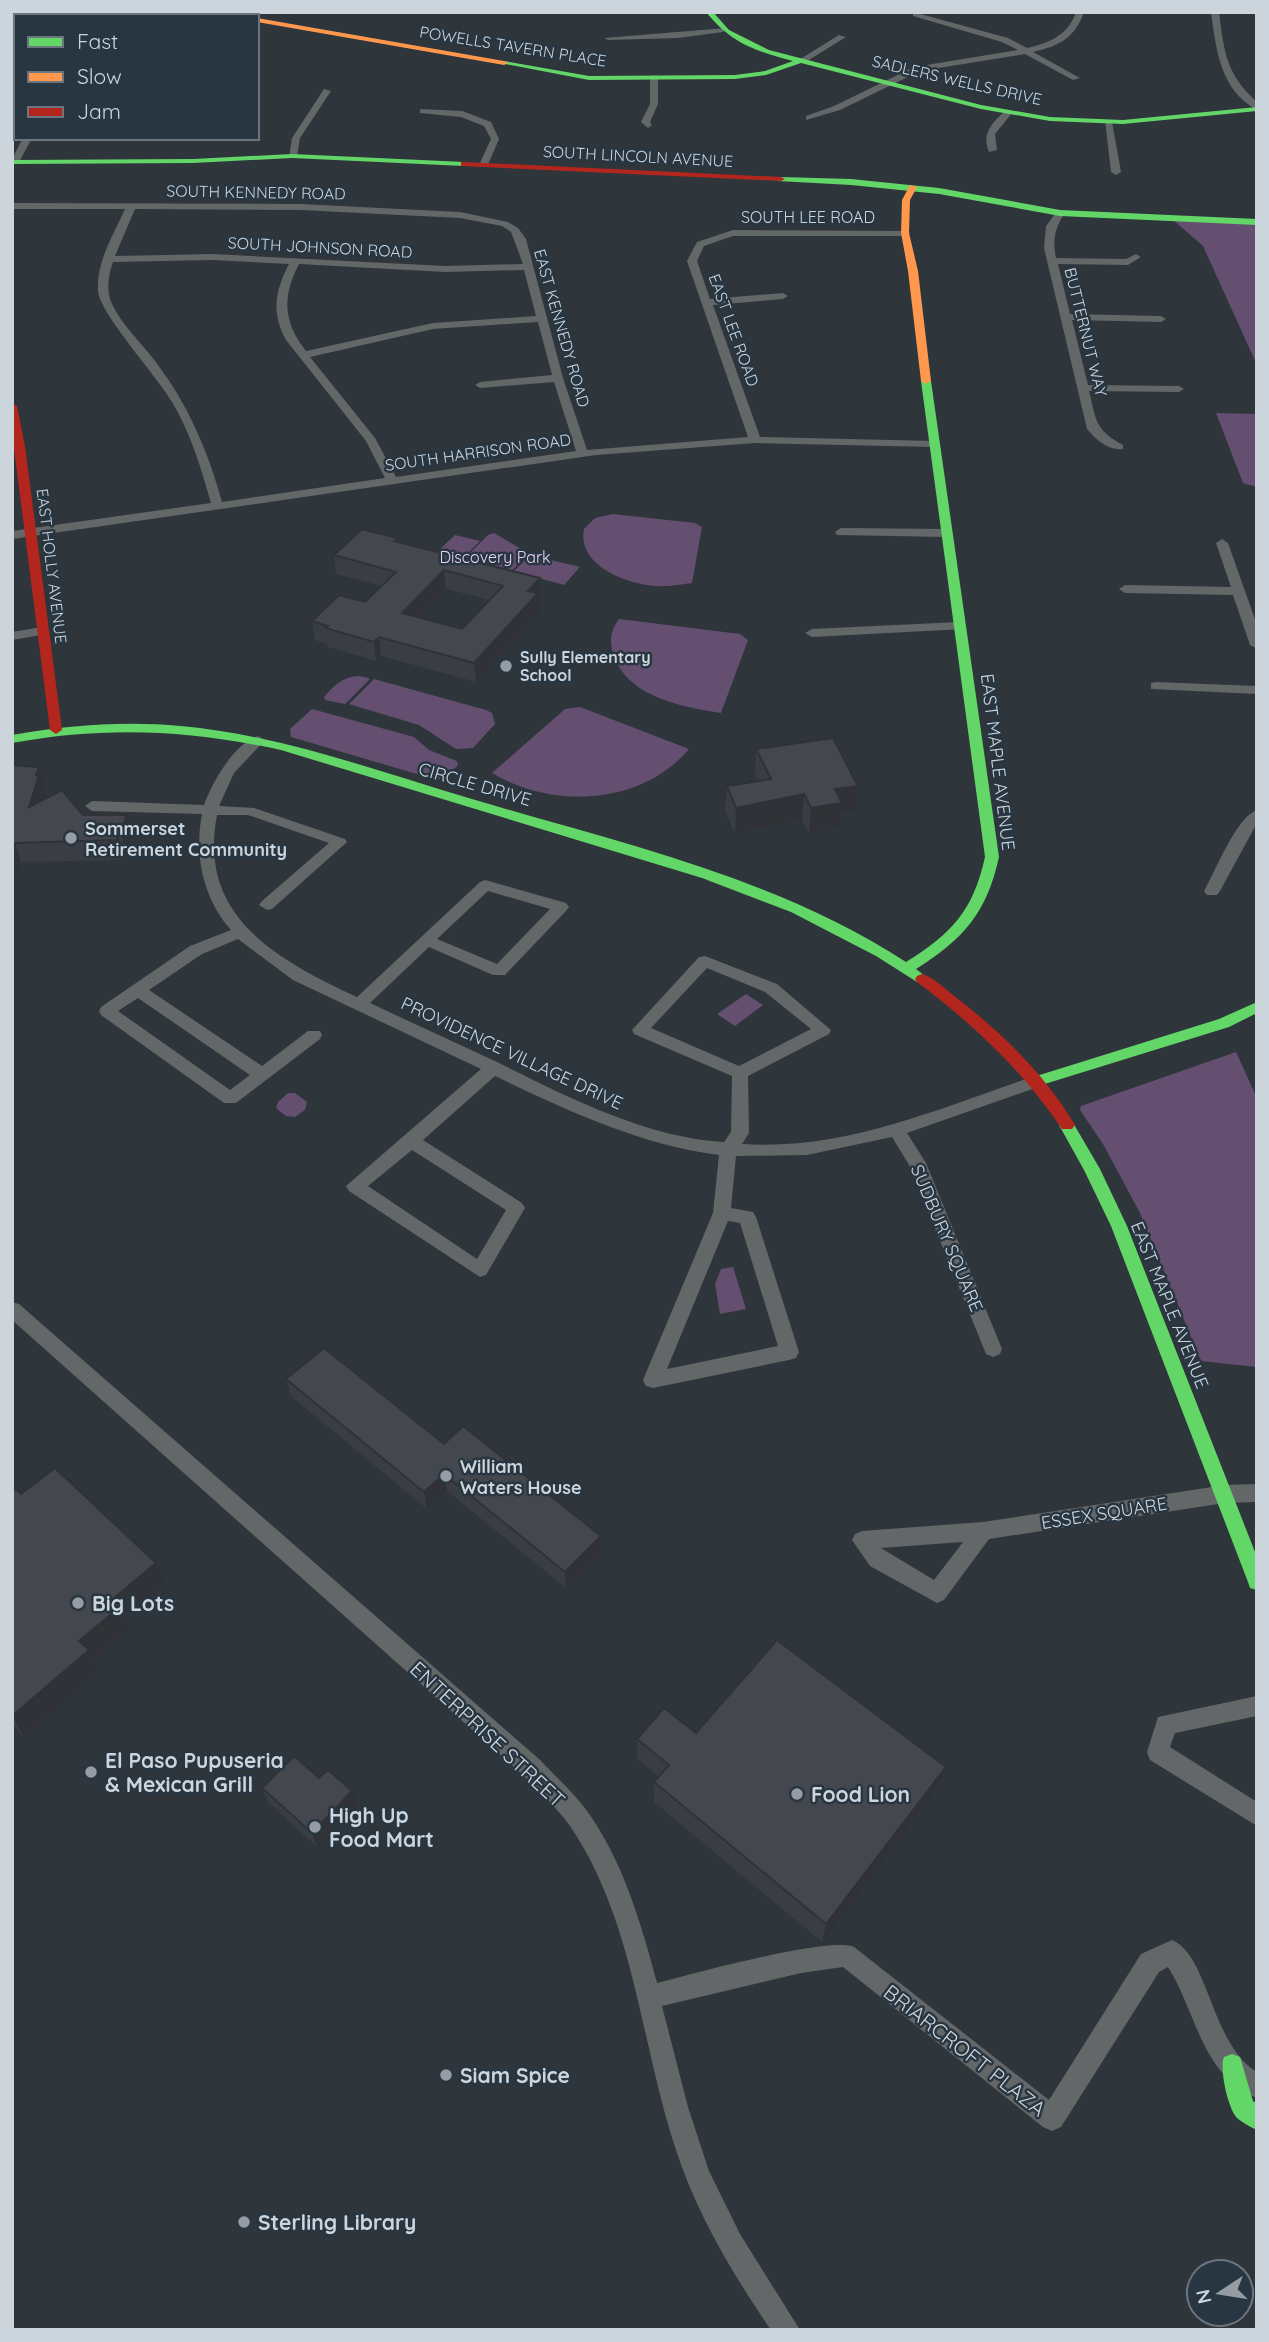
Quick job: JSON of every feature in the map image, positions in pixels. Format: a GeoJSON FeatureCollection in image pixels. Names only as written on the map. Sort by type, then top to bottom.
{"type":"FeatureCollection","features":[{"type":"Feature","properties":{"kind":"street","name":"SADLERS WELLS DRIVE"},"geometry":{"type":"LineString","coordinates":[[709,12],[723,30],[752,46],[801,61],[1008,113],[1050,119],[1108,122],[1257,108]]}},
{"type":"Feature","properties":{"kind":"street"},"geometry":{"type":"LineString","coordinates":[[809,118],[842,108],[907,72],[929,65],[1026,51],[1067,36],[1077,27],[1080,12]]}},
{"type":"Feature","properties":{"kind":"street"},"geometry":{"type":"LineString","coordinates":[[1216,12],[1227,75],[1240,93],[1257,108]]}},
{"type":"Feature","properties":{"kind":"street"},"geometry":{"type":"LineString","coordinates":[[916,14],[994,36],[1076,78]]}},
{"type":"Feature","properties":{"kind":"street","name":"POWELLS TAVERN PLACE"},"geometry":{"type":"LineString","coordinates":[[259,20],[577,76],[654,79],[766,73],[801,61],[842,37]]}},
{"type":"Feature","properties":{"kind":"street"},"geometry":{"type":"LineString","coordinates":[[608,38],[678,36],[723,30]]}},
{"type":"Feature","properties":{"kind":"street"},"geometry":{"type":"LineString","coordinates":[[648,125],[645,122],[654,104],[654,79]]}},
{"type":"Feature","properties":{"kind":"street"},"geometry":{"type":"LineString","coordinates":[[292,156],[296,138],[327,91]]}},
{"type":"Feature","properties":{"kind":"street"},"geometry":{"type":"LineString","coordinates":[[423,111],[462,114],[488,124],[495,139],[485,165]]}},
{"type":"Feature","properties":{"kind":"street"},"geometry":{"type":"LineString","coordinates":[[992,150],[989,134],[1008,113]]}},
{"type":"Feature","properties":{"kind":"street"},"geometry":{"type":"LineString","coordinates":[[1108,122],[1116,172]]}},
{"type":"Feature","properties":{"kind":"street"},"geometry":{"type":"LineString","coordinates":[[13,164],[27,140]]}},
{"type":"Feature","properties":{"kind":"street","name":"SOUTH LINCOLN AVENUE"},"geometry":{"type":"LineString","coordinates":[[13,164],[193,161],[292,156],[850,182],[913,187],[1060,213],[1257,222]]}},
{"type":"Feature","properties":{"kind":"street","name":"EAST MAPLE AVENUE"},"geometry":{"type":"LineString","coordinates":[[913,187],[906,200],[905,233],[913,271],[934,444],[992,857],[989,883],[970,922],[932,953],[907,968],[964,1012],[1007,1051],[1035,1082],[1060,1115],[1105,1193],[1225,1494],[1257,1582]]}},
{"type":"Feature","properties":{"kind":"street","name":"SOUTH KENNEDY ROAD"},"geometry":{"type":"LineString","coordinates":[[12,206],[351,209],[460,215],[498,222]]}},
{"type":"Feature","properties":{"kind":"street"},"geometry":{"type":"LineString","coordinates":[[131,207],[104,273],[105,300],[167,382],[184,410],[206,462],[216,505]]}},
{"type":"Feature","properties":{"kind":"street","name":"BUTTERNUT WAY"},"geometry":{"type":"LineString","coordinates":[[1060,213],[1051,226],[1049,237],[1093,429],[1103,439],[1119,447]]}},
{"type":"Feature","properties":{"kind":"street","name":"EAST KENNEDY ROAD"},"geometry":{"type":"LineString","coordinates":[[498,222],[515,230],[521,239],[558,378],[582,453]]}},
{"type":"Feature","properties":{"kind":"street","name":"SOUTH LEE ROAD"},"geometry":{"type":"LineString","coordinates":[[712,238],[747,232],[905,233]]}},
{"type":"Feature","properties":{"kind":"street","name":"EAST LEE ROAD"},"geometry":{"type":"LineString","coordinates":[[712,238],[697,248],[692,257],[755,440]]}},
{"type":"Feature","properties":{"kind":"street","name":"SOUTH JOHNSON ROAD"},"geometry":{"type":"LineString","coordinates":[[110,259],[212,257],[445,269],[527,267]]}},
{"type":"Feature","properties":{"kind":"street"},"geometry":{"type":"LineString","coordinates":[[1053,261],[1128,262],[1136,257]]}},
{"type":"Feature","properties":{"kind":"street"},"geometry":{"type":"LineString","coordinates":[[296,260],[283,286],[280,319],[290,338],[371,440],[390,480]]}},
{"type":"Feature","properties":{"kind":"street"},"geometry":{"type":"LineString","coordinates":[[706,302],[783,296]]}},
{"type":"Feature","properties":{"kind":"street"},"geometry":{"type":"LineString","coordinates":[[1067,317],[1161,319]]}},
{"type":"Feature","properties":{"kind":"street"},"geometry":{"type":"LineString","coordinates":[[303,355],[433,326],[542,319]]}},
{"type":"Feature","properties":{"kind":"street"},"geometry":{"type":"LineString","coordinates":[[480,385],[558,378]]}},
{"type":"Feature","properties":{"kind":"street"},"geometry":{"type":"LineString","coordinates":[[1083,388],[1179,389]]}},
{"type":"Feature","properties":{"kind":"street","name":"EAST HOLLY AVENUE"},"geometry":{"type":"LineString","coordinates":[[12,406],[20,533],[42,631],[56,730]]}},
{"type":"Feature","properties":{"kind":"street","name":"SOUTH HARRISON ROAD"},"geometry":{"type":"LineString","coordinates":[[20,533],[582,453],[755,440],[934,444]]}},
{"type":"Feature","properties":{"kind":"street"},"geometry":{"type":"LineString","coordinates":[[841,532],[947,533]]}},
{"type":"Feature","properties":{"kind":"street"},"geometry":{"type":"LineString","coordinates":[[1223,543],[1257,645]]}},
{"type":"Feature","properties":{"kind":"street"},"geometry":{"type":"LineString","coordinates":[[1125,589],[1238,591]]}},
{"type":"Feature","properties":{"kind":"street"},"geometry":{"type":"LineString","coordinates":[[811,633],[959,626]]}},
{"type":"Feature","properties":{"kind":"street"},"geometry":{"type":"LineString","coordinates":[[12,636],[42,631]]}},
{"type":"Feature","properties":{"kind":"street"},"geometry":{"type":"LineString","coordinates":[[1156,686],[1257,690]]}},
{"type":"Feature","properties":{"kind":"street","name":"CIRCLE DRIVE"},"geometry":{"type":"LineString","coordinates":[[12,739],[56,730],[119,724],[169,725],[219,731],[258,740],[718,876],[786,902],[845,931],[907,968]]}},
{"type":"Feature","properties":{"kind":"street","name":"PROVIDENCE VILLAGE DRIVE"},"geometry":{"type":"LineString","coordinates":[[258,740],[231,764],[220,779],[209,810],[208,876],[222,909],[241,932],[274,961],[299,976],[583,1111],[629,1128],[697,1147],[728,1150],[807,1149],[836,1145],[896,1130],[1035,1082]]}},
{"type":"Feature","properties":{"kind":"street"},"geometry":{"type":"LineString","coordinates":[[92,806],[249,811],[340,842],[267,905]]}},
{"type":"Feature","properties":{"kind":"street"},"geometry":{"type":"LineString","coordinates":[[1212,891],[1247,824],[1257,814]]}},
{"type":"Feature","properties":{"kind":"street"},"geometry":{"type":"LineString","coordinates":[[359,1004],[426,940],[485,885],[561,907],[499,971],[426,940]]}},
{"type":"Feature","properties":{"kind":"street"},"geometry":{"type":"LineString","coordinates":[[241,932],[196,950],[107,1011],[230,1099],[314,1035]]}},
{"type":"Feature","properties":{"kind":"street"},"geometry":{"type":"LineString","coordinates":[[705,961],[771,988],[823,1030],[740,1073],[640,1030],[705,961]]}},
{"type":"Feature","properties":{"kind":"street"},"geometry":{"type":"LineString","coordinates":[[137,989],[263,1075]]}},
{"type":"Feature","properties":{"kind":"street"},"geometry":{"type":"LineString","coordinates":[[1035,1082],[1224,1023],[1257,1007]]}},
{"type":"Feature","properties":{"kind":"street"},"geometry":{"type":"LineString","coordinates":[[411,1141],[516,1208],[480,1270],[355,1185],[411,1141],[493,1068]]}},
{"type":"Feature","properties":{"kind":"street"},"geometry":{"type":"LineString","coordinates":[[722,1213],[747,1217],[789,1352],[653,1380],[722,1213],[728,1150],[740,1133],[740,1073]]}},
{"type":"Feature","properties":{"kind":"street","name":"SUDBURY SQUARE"},"geometry":{"type":"LineString","coordinates":[[896,1130],[917,1163],[993,1349]]}},
{"type":"Feature","properties":{"kind":"street","name":"ENTERPRISE STREET"},"geometry":{"type":"LineString","coordinates":[[12,1309],[531,1767],[577,1817],[608,1871],[630,1926],[688,2148],[716,2219],[754,2283],[787,2330]]}},
{"type":"Feature","properties":{"kind":"street","name":"ESSEX SQUARE"},"geometry":{"type":"LineString","coordinates":[[983,1531],[937,1593],[877,1559],[862,1540],[983,1531],[1225,1494],[1257,1493]]}},
{"type":"Feature","properties":{"kind":"street"},"geometry":{"type":"LineString","coordinates":[[1257,1706],[1166,1724],[1158,1752],[1257,1815]]}},
{"type":"Feature","properties":{"kind":"street","name":"BRIARCROFT PLAZA"},"geometry":{"type":"LineString","coordinates":[[648,1997],[801,1961],[846,1955],[1052,2118],[1150,1963],[1172,1952],[1191,1984],[1202,2018],[1220,2052],[1246,2081],[1257,2086]]}},
{"type":"Feature","properties":{"kind":"street"},"geometry":{"type":"LineString","coordinates":[[1232,2065],[1243,2108],[1257,2119]]}},
{"type":"Feature","properties":{"kind":"green space"},"geometry":{"type":"Polygon","coordinates":[[[1172,219],[1257,222],[1257,365],[1203,246],[1172,219]]]}},
{"type":"Feature","properties":{"kind":"green space"},"geometry":{"type":"Polygon","coordinates":[[[1216,413],[1257,414],[1257,487],[1243,483],[1216,413]]]}},
{"type":"Feature","properties":{"kind":"green space"},"geometry":{"type":"Polygon","coordinates":[[[613,514],[695,523],[702,527],[692,583],[658,586],[636,583],[613,574],[594,561],[587,552],[584,529],[595,518],[613,514]]]}},
{"type":"Feature","properties":{"kind":"green space","name":"Discovery Park"},"geometry":{"type":"Polygon","coordinates":[[[494,533],[528,553],[505,578],[462,561],[488,535],[494,533]]]}},
{"type":"Feature","properties":{"kind":"green space"},"geometry":{"type":"Polygon","coordinates":[[[455,535],[480,541],[463,558],[438,551],[455,535]]]}},
{"type":"Feature","properties":{"kind":"green space"},"geometry":{"type":"Polygon","coordinates":[[[530,555],[580,567],[564,585],[514,571],[530,555]]]}},
{"type":"Feature","properties":{"kind":"green space"},"geometry":{"type":"Polygon","coordinates":[[[619,619],[740,634],[748,640],[721,713],[658,698],[631,681],[621,670],[611,646],[612,632],[619,619]]]}},
{"type":"Feature","properties":{"kind":"green space"},"geometry":{"type":"Polygon","coordinates":[[[358,676],[369,680],[345,704],[325,700],[324,697],[339,682],[358,676]]]}},
{"type":"Feature","properties":{"kind":"green space"},"geometry":{"type":"Polygon","coordinates":[[[374,679],[486,710],[492,713],[495,724],[473,748],[456,749],[419,725],[349,704],[374,679]]]}},
{"type":"Feature","properties":{"kind":"green space"},"geometry":{"type":"Polygon","coordinates":[[[580,707],[689,749],[669,768],[646,782],[595,796],[541,792],[516,785],[492,773],[565,709],[580,707]]]}},
{"type":"Feature","properties":{"kind":"green space"},"geometry":{"type":"Polygon","coordinates":[[[312,709],[414,737],[429,750],[457,761],[458,765],[447,776],[437,780],[291,737],[290,729],[312,709]]]}},
{"type":"Feature","properties":{"kind":"green space"},"geometry":{"type":"Polygon","coordinates":[[[746,994],[763,1005],[735,1026],[717,1014],[746,994]]]}},
{"type":"Feature","properties":{"kind":"green space"},"geometry":{"type":"Polygon","coordinates":[[[1236,1052],[1257,1098],[1257,1367],[1201,1361],[1140,1213],[1103,1144],[1080,1110],[1081,1106],[1236,1052]]]}},
{"type":"Feature","properties":{"kind":"green space"},"geometry":{"type":"Polygon","coordinates":[[[288,1093],[295,1093],[307,1102],[305,1110],[295,1117],[286,1116],[276,1108],[278,1102],[288,1093]]]}},
{"type":"Feature","properties":{"kind":"green space"},"geometry":{"type":"Polygon","coordinates":[[[733,1267],[746,1309],[720,1314],[715,1284],[721,1269],[733,1267]]]}},
{"type":"Feature","properties":{"kind":"building"},"geometry":{"type":"Polygon","coordinates":[[[362,529],[397,538],[394,541],[540,578],[528,591],[538,593],[474,663],[379,637],[374,642],[325,628],[328,626],[312,621],[339,595],[365,602],[396,572],[334,555],[362,529]],[[444,570],[402,613],[462,629],[503,586],[444,570]]]}},
{"type":"Feature","properties":{"kind":"building"},"geometry":{"type":"Polygon","coordinates":[[[833,738],[858,786],[835,789],[842,803],[811,808],[804,794],[736,808],[727,786],[771,779],[756,749],[833,738]]]}},
{"type":"Feature","properties":{"kind":"building"},"geometry":{"type":"Polygon","coordinates":[[[12,765],[39,767],[29,807],[62,790],[83,815],[126,815],[121,835],[118,835],[117,840],[15,843],[12,851],[12,765]]]}},
{"type":"Feature","properties":{"kind":"building","name":"William Waters House"},"geometry":{"type":"Polygon","coordinates":[[[324,1348],[444,1444],[463,1426],[601,1536],[565,1572],[444,1474],[424,1492],[286,1379],[324,1348]]]}},
{"type":"Feature","properties":{"kind":"building","name":"Big Lots"},"geometry":{"type":"Polygon","coordinates":[[[55,1468],[156,1563],[113,1599],[121,1606],[79,1641],[89,1650],[12,1716],[12,1492],[16,1489],[21,1494],[55,1468]]]}},
{"type":"Feature","properties":{"kind":"building","name":"Food Lion"},"geometry":{"type":"Polygon","coordinates":[[[777,1640],[946,1767],[826,1924],[654,1782],[669,1765],[637,1739],[664,1708],[696,1733],[777,1640]]]}},
{"type":"Feature","properties":{"kind":"building","name":"High Up Food Mart"},"geometry":{"type":"Polygon","coordinates":[[[294,1756],[319,1778],[328,1770],[352,1791],[312,1833],[262,1788],[294,1756]]]}},
{"type":"Feature","properties":{"kind":"traffic: fast"},"geometry":{"type":"LineString","coordinates":[[212,12],[222,14]]}},
{"type":"Feature","properties":{"kind":"traffic: fast"},"geometry":{"type":"LineString","coordinates":[[709,12],[726,32],[766,52],[981,107],[1050,119],[1123,122],[1257,109]]}},
{"type":"Feature","properties":{"kind":"traffic: fast"},"geometry":{"type":"LineString","coordinates":[[504,63],[589,78],[735,77],[766,73],[801,61]]}},
{"type":"Feature","properties":{"kind":"traffic: fast"},"geometry":{"type":"LineString","coordinates":[[12,162],[193,161],[292,156],[464,164]]}},
{"type":"Feature","properties":{"kind":"traffic: fast"},"geometry":{"type":"LineString","coordinates":[[781,179],[851,182],[939,191],[1060,213],[1257,222]]}},
{"type":"Feature","properties":{"kind":"traffic: fast"},"geometry":{"type":"LineString","coordinates":[[907,968],[953,935],[974,910],[992,857],[926,381]]}},
{"type":"Feature","properties":{"kind":"traffic: fast"},"geometry":{"type":"LineString","coordinates":[[12,739],[82,729],[149,727],[215,734],[284,747],[662,860],[752,891],[839,929],[922,979]]}},
{"type":"Feature","properties":{"kind":"traffic: fast"},"geometry":{"type":"LineString","coordinates":[[1035,1082],[1224,1023],[1257,1007]]}},
{"type":"Feature","properties":{"kind":"traffic: fast"},"geometry":{"type":"LineString","coordinates":[[1067,1125],[1119,1226],[1257,1582]]}},
{"type":"Feature","properties":{"kind":"traffic: fast"},"geometry":{"type":"LineString","coordinates":[[1232,2065],[1243,2108],[1257,2119]]}},
{"type":"Feature","properties":{"kind":"traffic: slow"},"geometry":{"type":"LineString","coordinates":[[259,20],[504,63]]}},
{"type":"Feature","properties":{"kind":"traffic: slow"},"geometry":{"type":"LineString","coordinates":[[913,187],[906,200],[905,233],[913,271],[926,381]]}},
{"type":"Feature","properties":{"kind":"traffic: jam"},"geometry":{"type":"LineString","coordinates":[[464,164],[781,179]]}},
{"type":"Feature","properties":{"kind":"traffic: jam"},"geometry":{"type":"LineString","coordinates":[[12,406],[20,446],[56,730]]}},
{"type":"Feature","properties":{"kind":"traffic: jam"},"geometry":{"type":"LineString","coordinates":[[922,979],[983,1027],[1020,1063],[1067,1125]]}},
{"type":"Feature","properties":{"kind":"place","name":"Sully Elementary School"},"geometry":{"type":"Point","coordinates":[506,666]}},
{"type":"Feature","properties":{"kind":"place","name":"Sommerset Retirement Community"},"geometry":{"type":"Point","coordinates":[71,838]}},
{"type":"Feature","properties":{"kind":"place","name":"William Waters House"},"geometry":{"type":"Point","coordinates":[446,1476]}},
{"type":"Feature","properties":{"kind":"place","name":"Big Lots"},"geometry":{"type":"Point","coordinates":[78,1603]}},
{"type":"Feature","properties":{"kind":"place","name":"El Paso Pupuseria & Mexican Grill"},"geometry":{"type":"Point","coordinates":[91,1772]}},
{"type":"Feature","properties":{"kind":"place","name":"Food Lion"},"geometry":{"type":"Point","coordinates":[797,1794]}},
{"type":"Feature","properties":{"kind":"place","name":"High Up Food Mart"},"geometry":{"type":"Point","coordinates":[315,1827]}},
{"type":"Feature","properties":{"kind":"place","name":"Siam Spice"},"geometry":{"type":"Point","coordinates":[446,2075]}},
{"type":"Feature","properties":{"kind":"place","name":"Sterling Library"},"geometry":{"type":"Point","coordinates":[244,2222]}}]}
